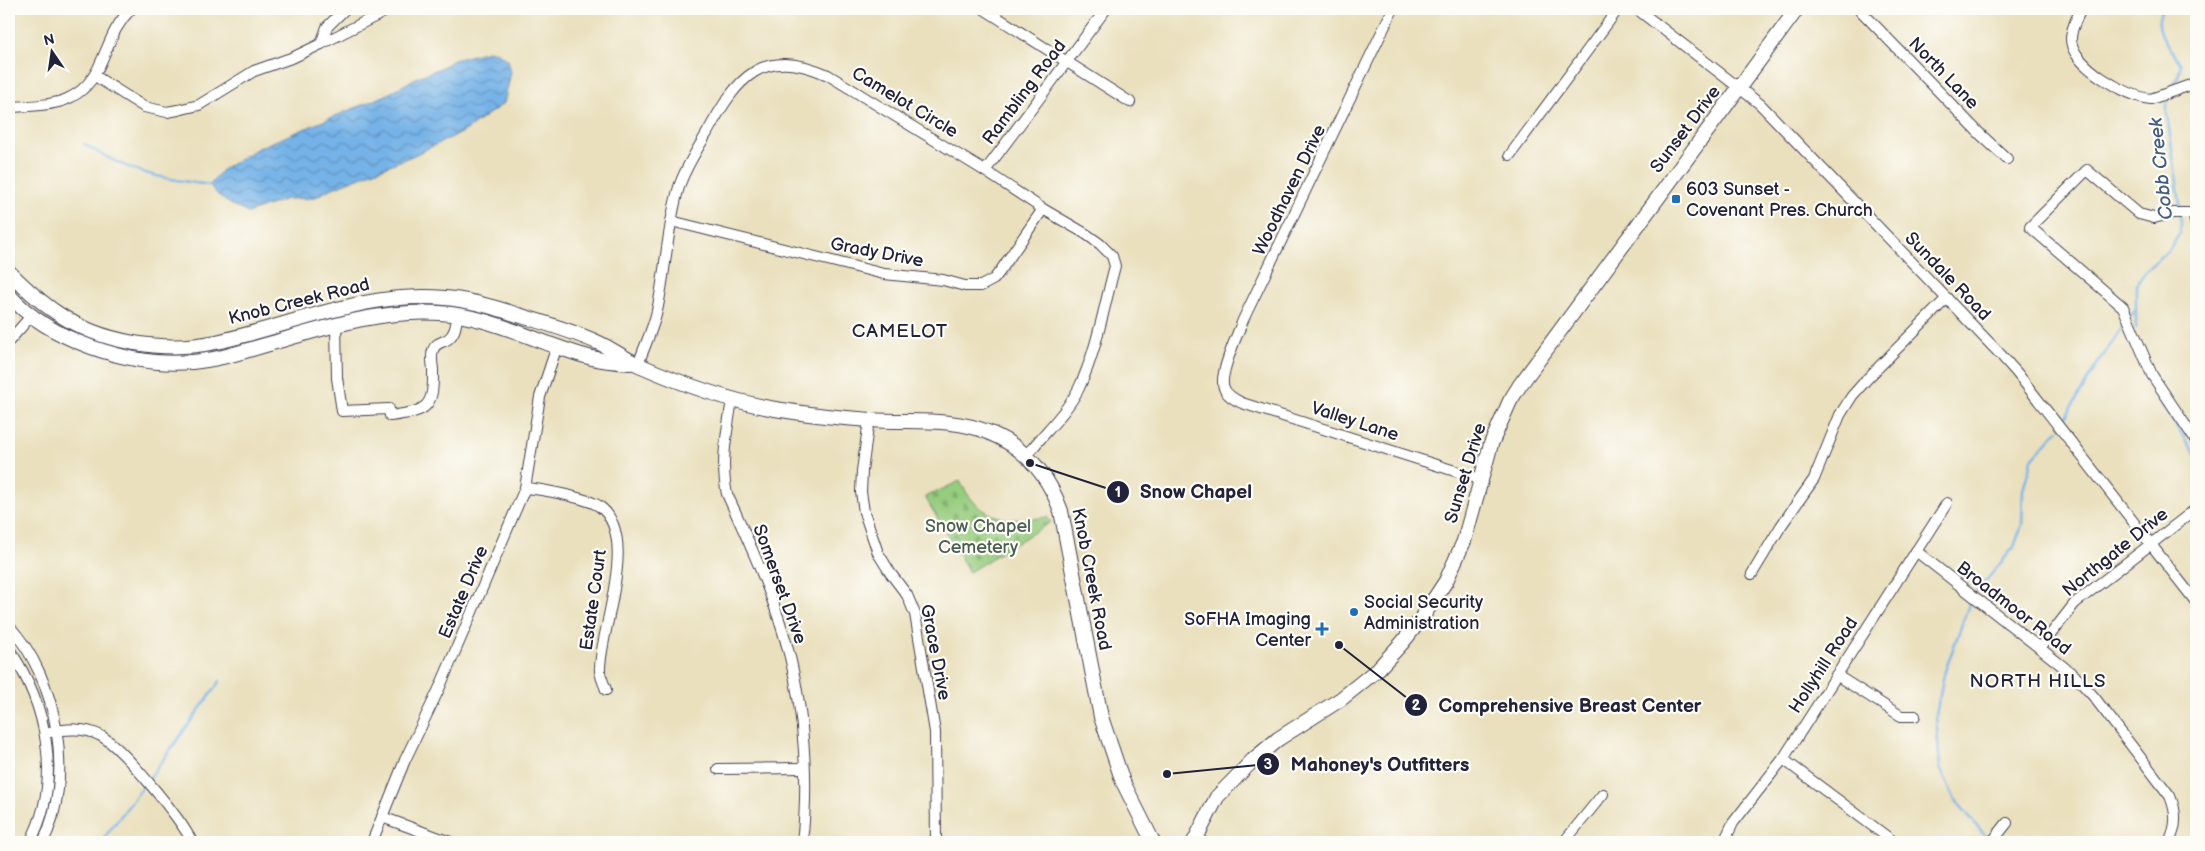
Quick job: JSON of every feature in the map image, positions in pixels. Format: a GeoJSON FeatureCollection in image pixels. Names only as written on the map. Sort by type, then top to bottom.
{"type":"FeatureCollection","features":[{"type":"Feature","properties":{"kind":"main road","name":"Sunset Drive"},"geometry":{"type":"LineString","coordinates":[[1194,842],[1217,797],[1253,760],[1278,739],[1341,699],[1377,670],[1402,643],[1437,597],[1464,541],[1480,479],[1494,437],[1520,385],[1797,9]]}},
{"type":"Feature","properties":{"kind":"main road","name":"Knob Creek Road"},"geometry":{"type":"LineString","coordinates":[[9,272],[42,302],[75,323],[127,341],[183,346],[216,342],[370,300],[423,296],[459,299],[538,322],[599,343],[638,365],[732,400],[776,409],[870,420],[948,424],[978,428],[1004,440],[1027,455],[1048,482],[1060,511],[1101,717],[1123,782],[1153,842]]}},
{"type":"Feature","properties":{"kind":"main road","name":"Knob Creek Road"},"geometry":{"type":"LineString","coordinates":[[9,296],[50,328],[77,342],[104,352],[149,360],[192,362],[266,345],[336,325],[396,314],[439,312],[458,314],[482,320],[593,358],[638,365]]}},
{"type":"Feature","properties":{"kind":"main road"},"geometry":{"type":"LineString","coordinates":[[458,314],[459,299]]}},
{"type":"Feature","properties":{"kind":"main road"},"geometry":{"type":"LineString","coordinates":[[32,315],[42,302]]}},
{"type":"Feature","properties":{"kind":"main road"},"geometry":{"type":"LineString","coordinates":[[332,310],[336,325]]}},
{"type":"Feature","properties":{"kind":"main road"},"geometry":{"type":"LineString","coordinates":[[538,322],[552,333],[557,346],[561,342],[577,340],[599,343]]}},
{"type":"Feature","properties":{"kind":"main road"},"geometry":{"type":"LineString","coordinates":[[262,329],[266,345]]}},
{"type":"Feature","properties":{"kind":"main road"},"geometry":{"type":"LineString","coordinates":[[127,341],[145,353],[149,360],[160,352],[183,346]]}},
{"type":"Feature","properties":{"kind":"street"},"geometry":{"type":"LineString","coordinates":[[9,107],[62,102],[78,93],[95,76],[113,32],[131,9]]}},
{"type":"Feature","properties":{"kind":"street"},"geometry":{"type":"LineString","coordinates":[[321,44],[328,27],[345,9]]}},
{"type":"Feature","properties":{"kind":"street"},"geometry":{"type":"LineString","coordinates":[[95,76],[144,107],[167,112],[178,110],[199,105],[254,71],[294,57],[390,9]]}},
{"type":"Feature","properties":{"kind":"street"},"geometry":{"type":"LineString","coordinates":[[984,9],[1130,102]]}},
{"type":"Feature","properties":{"kind":"street","name":"Rambling Road"},"geometry":{"type":"LineString","coordinates":[[985,171],[1106,9]]}},
{"type":"Feature","properties":{"kind":"street","name":"Woodhaven Drive"},"geometry":{"type":"LineString","coordinates":[[1224,388],[1225,370],[1244,320],[1394,9]]}},
{"type":"Feature","properties":{"kind":"street"},"geometry":{"type":"LineString","coordinates":[[1510,155],[1618,9]]}},
{"type":"Feature","properties":{"kind":"street","name":"Sundale Road"},"geometry":{"type":"LineString","coordinates":[[1637,9],[1760,104],[2017,372],[2196,602]]}},
{"type":"Feature","properties":{"kind":"street","name":"North Lane"},"geometry":{"type":"LineString","coordinates":[[1859,9],[1980,134],[2007,159]]}},
{"type":"Feature","properties":{"kind":"street"},"geometry":{"type":"LineString","coordinates":[[2081,9],[2072,31],[2072,46],[2082,63],[2098,74],[2130,94],[2151,99],[2196,83]]}},
{"type":"Feature","properties":{"kind":"street","name":"Camelot Circle"},"geometry":{"type":"LineString","coordinates":[[638,365],[657,311],[671,221],[680,186],[718,112],[740,81],[767,66],[780,63],[812,67],[985,171],[1100,244],[1112,256],[1115,266],[1092,354],[1079,388],[1066,408],[1027,455]]}},
{"type":"Feature","properties":{"kind":"street"},"geometry":{"type":"LineString","coordinates":[[2196,226],[2193,213],[2173,213],[2154,218],[2139,214],[2087,170],[2030,227],[2123,307],[2152,375],[2196,441]]}},
{"type":"Feature","properties":{"kind":"street","name":"Grady Drive"},"geometry":{"type":"LineString","coordinates":[[671,221],[884,274],[944,280],[965,286],[981,286],[994,280],[1043,209]]}},
{"type":"Feature","properties":{"kind":"street"},"geometry":{"type":"LineString","coordinates":[[1752,574],[1781,526],[1814,479],[1840,415],[1852,396],[1867,378],[1947,298]]}},
{"type":"Feature","properties":{"kind":"street"},"geometry":{"type":"LineString","coordinates":[[336,325],[337,378],[342,410],[388,409],[390,416],[414,413],[424,408],[431,398],[433,387],[433,350],[437,344],[448,339],[454,332],[458,314]]}},
{"type":"Feature","properties":{"kind":"street"},"geometry":{"type":"LineString","coordinates":[[9,341],[32,315]]}},
{"type":"Feature","properties":{"kind":"street","name":"Estate Drive"},"geometry":{"type":"LineString","coordinates":[[372,842],[526,488],[540,396],[557,346]]}},
{"type":"Feature","properties":{"kind":"street","name":"Valley Lane"},"geometry":{"type":"LineString","coordinates":[[1224,388],[1228,394],[1242,403],[1480,479]]}},
{"type":"Feature","properties":{"kind":"street","name":"Somerset Drive"},"geometry":{"type":"LineString","coordinates":[[732,400],[723,459],[724,477],[727,494],[778,616],[790,658],[804,743],[802,842]]}},
{"type":"Feature","properties":{"kind":"street","name":"Grace Drive"},"geometry":{"type":"LineString","coordinates":[[870,420],[862,471],[864,512],[878,553],[907,596],[915,614],[935,732],[936,842]]}},
{"type":"Feature","properties":{"kind":"street","name":"Estate Court"},"geometry":{"type":"LineString","coordinates":[[526,488],[547,490],[599,506],[609,516],[614,527],[618,555],[600,669],[606,690]]}},
{"type":"Feature","properties":{"kind":"street","name":"Hollyhill Road"},"geometry":{"type":"LineString","coordinates":[[1724,842],[1733,823],[1783,759],[1947,503]]}},
{"type":"Feature","properties":{"kind":"street","name":"Northgate Drive"},"geometry":{"type":"LineString","coordinates":[[2040,648],[2075,603],[2196,509]]}},
{"type":"Feature","properties":{"kind":"street","name":"Broadmoor Road"},"geometry":{"type":"LineString","coordinates":[[1916,551],[2075,676],[2094,697],[2170,796],[2176,809],[2176,821],[2169,842]]}},
{"type":"Feature","properties":{"kind":"street"},"geometry":{"type":"LineString","coordinates":[[10,630],[30,657],[47,691],[56,731],[60,774],[57,798],[43,842]]}},
{"type":"Feature","properties":{"kind":"street"},"geometry":{"type":"LineString","coordinates":[[9,648],[29,682],[44,732],[48,774],[40,818],[30,842]]}},
{"type":"Feature","properties":{"kind":"street"},"geometry":{"type":"LineString","coordinates":[[1836,674],[1901,716],[1915,716]]}},
{"type":"Feature","properties":{"kind":"street"},"geometry":{"type":"LineString","coordinates":[[44,732],[88,730],[114,744],[173,813],[192,842]]}},
{"type":"Feature","properties":{"kind":"street"},"geometry":{"type":"LineString","coordinates":[[1783,759],[1894,842]]}},
{"type":"Feature","properties":{"kind":"street"},"geometry":{"type":"LineString","coordinates":[[718,770],[804,768]]}},
{"type":"Feature","properties":{"kind":"street"},"geometry":{"type":"LineString","coordinates":[[1564,842],[1603,794]]}},
{"type":"Feature","properties":{"kind":"street"},"geometry":{"type":"LineString","coordinates":[[382,817],[445,841]]}},
{"type":"Feature","properties":{"kind":"street"},"geometry":{"type":"LineString","coordinates":[[1992,842],[2007,823]]}},
{"type":"Feature","properties":{"kind":"green space","name":"Snow Chapel Cemetery"},"geometry":{"type":"Polygon","coordinates":[[[960,481],[976,504],[996,516],[1007,519],[1047,517],[1051,522],[969,572],[925,497],[960,481]]]}},
{"type":"Feature","properties":{"kind":"water"},"geometry":{"type":"Polygon","coordinates":[[[488,51],[498,53],[508,60],[511,72],[504,103],[465,131],[412,156],[328,190],[314,198],[286,199],[248,213],[222,198],[210,185],[222,170],[258,148],[386,95],[454,60],[488,51]]]}},
{"type":"Feature","properties":{"kind":"waterway","name":"Cobb Creek"},"geometry":{"type":"LineString","coordinates":[[2162,9],[2159,16],[2160,31],[2167,45],[2181,64],[2177,80],[2172,87]]}},
{"type":"Feature","properties":{"kind":"waterway","name":"Cobb Creek"},"geometry":{"type":"LineString","coordinates":[[2167,96],[2167,115],[2181,210]]}},
{"type":"Feature","properties":{"kind":"waterway"},"geometry":{"type":"LineString","coordinates":[[84,144],[116,162],[144,173],[174,180],[210,185]]}},
{"type":"Feature","properties":{"kind":"waterway","name":"Cobb Creek"},"geometry":{"type":"LineString","coordinates":[[2136,328],[2136,285],[2147,269],[2168,251],[2180,233],[2180,215]]}},
{"type":"Feature","properties":{"kind":"waterway","name":"Cobb Creek"},"geometry":{"type":"LineString","coordinates":[[2131,316],[2135,310]]}},
{"type":"Feature","properties":{"kind":"waterway"},"geometry":{"type":"LineString","coordinates":[[2061,425],[2098,363],[2126,322]]}},
{"type":"Feature","properties":{"kind":"waterway","name":"Cobb Creek"},"geometry":{"type":"LineString","coordinates":[[2148,377],[2152,390],[2196,456]]}},
{"type":"Feature","properties":{"kind":"waterway"},"geometry":{"type":"LineString","coordinates":[[1974,595],[2014,547],[2022,525],[2023,490],[2032,459],[2058,430]]}},
{"type":"Feature","properties":{"kind":"waterway"},"geometry":{"type":"LineString","coordinates":[[1971,599],[1944,674],[1936,715],[1940,767],[1954,798],[1990,839]]}},
{"type":"Feature","properties":{"kind":"waterway"},"geometry":{"type":"LineString","coordinates":[[149,779],[220,681]]}},
{"type":"Feature","properties":{"kind":"waterway"},"geometry":{"type":"LineString","coordinates":[[101,842],[145,784]]}},
{"type":"Feature","properties":{"kind":"place","name":"603 Sunset - Covenant Pres. Church"},"geometry":{"type":"Point","coordinates":[1676,199]}},
{"type":"Feature","properties":{"kind":"place","name":"Snow Chapel"},"geometry":{"type":"Point","coordinates":[1030,463]}},
{"type":"Feature","properties":{"kind":"place","name":"Social Security Administration"},"geometry":{"type":"Point","coordinates":[1354,612]}},
{"type":"Feature","properties":{"kind":"place","name":"SoFHA Imaging Center"},"geometry":{"type":"Point","coordinates":[1322,629]}},
{"type":"Feature","properties":{"kind":"place","name":"Comprehensive Breast Center"},"geometry":{"type":"Point","coordinates":[1339,645]}},
{"type":"Feature","properties":{"kind":"place","name":"Mahoney's Outfitters"},"geometry":{"type":"Point","coordinates":[1167,774]}},
{"type":"Feature","properties":{"kind":"district","name":"CAMELOT"},"geometry":{"type":"Point","coordinates":[900,330]}},
{"type":"Feature","properties":{"kind":"district","name":"NORTH HILLS"},"geometry":{"type":"Point","coordinates":[2038,680]}}]}
